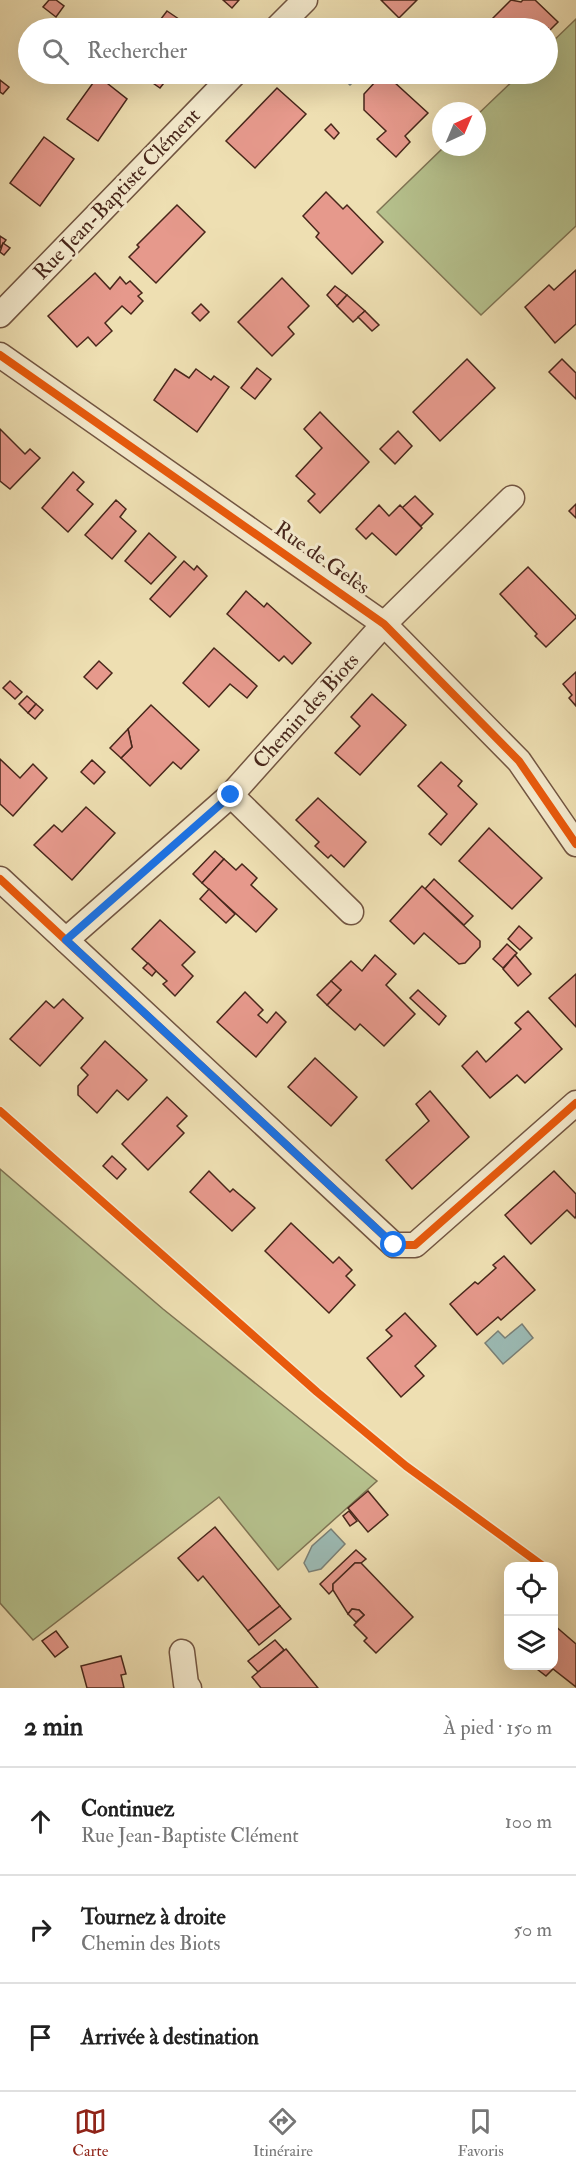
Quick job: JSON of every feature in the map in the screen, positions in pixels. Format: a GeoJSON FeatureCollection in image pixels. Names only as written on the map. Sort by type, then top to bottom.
{"type":"FeatureCollection","features":[{"type":"Feature","properties":{"kind":"street"},"geometry":{"type":"LineString","coordinates":[[287,18],[304,0]]}},
{"type":"Feature","properties":{"kind":"street","name":"Rue Jean-Baptiste Clément"},"geometry":{"type":"LineString","coordinates":[[0,315],[224,84]]}},
{"type":"Feature","properties":{"kind":"street","name":"Rue de Gelès"},"geometry":{"type":"LineString","coordinates":[[0,355],[384,624],[519,761],[576,844]]}},
{"type":"Feature","properties":{"kind":"street","name":"Chemin des Biots"},"geometry":{"type":"LineString","coordinates":[[66,940],[231,795],[384,624],[512,498]]}},
{"type":"Feature","properties":{"kind":"street"},"geometry":{"type":"LineString","coordinates":[[231,795],[351,912]]}},
{"type":"Feature","properties":{"kind":"street"},"geometry":{"type":"LineString","coordinates":[[0,879],[394,1245],[415,1245],[576,1103]]}},
{"type":"Feature","properties":{"kind":"street"},"geometry":{"type":"LineString","coordinates":[[182,1652],[186,1684],[189,1688]]}},
{"type":"Feature","properties":{"kind":"green space"},"geometry":{"type":"Polygon","coordinates":[[[576,19],[576,226],[481,315],[377,212],[435,156],[486,156],[486,106],[510,84],[558,84],[558,36],[576,19]]]}},
{"type":"Feature","properties":{"kind":"green space"},"geometry":{"type":"Polygon","coordinates":[[[0,1169],[163,1309],[377,1481],[278,1570],[219,1497],[33,1640],[0,1603],[0,1169]]]}},
{"type":"Feature","properties":{"kind":"water"},"geometry":{"type":"Polygon","coordinates":[[[522,1324],[533,1338],[503,1364],[485,1343],[498,1331],[505,1338],[522,1324]]]}},
{"type":"Feature","properties":{"kind":"water"},"geometry":{"type":"Polygon","coordinates":[[[331,1529],[345,1544],[321,1569],[309,1572],[304,1563],[312,1546],[331,1529]]]}},
{"type":"Feature","properties":{"kind":"building"},"geometry":{"type":"Polygon","coordinates":[[[49,0],[56,0],[64,6],[56,17],[43,7],[49,0]]]}},
{"type":"Feature","properties":{"kind":"building"},"geometry":{"type":"Polygon","coordinates":[[[223,0],[239,0],[232,8],[223,0]]]}},
{"type":"Feature","properties":{"kind":"building"},"geometry":{"type":"Polygon","coordinates":[[[381,0],[417,0],[399,18],[381,0]]]}},
{"type":"Feature","properties":{"kind":"building"},"geometry":{"type":"Polygon","coordinates":[[[511,0],[521,2],[535,0],[554,18],[493,18],[511,0]]]}},
{"type":"Feature","properties":{"kind":"building"},"geometry":{"type":"Polygon","coordinates":[[[167,11],[177,18],[162,18],[167,11]]]}},
{"type":"Feature","properties":{"kind":"building"},"geometry":{"type":"Polygon","coordinates":[[[0,80],[9,87],[3,94],[0,92],[0,80]]]}},
{"type":"Feature","properties":{"kind":"building"},"geometry":{"type":"Polygon","coordinates":[[[92,84],[108,84],[127,99],[98,141],[67,119],[92,84]]]}},
{"type":"Feature","properties":{"kind":"building"},"geometry":{"type":"Polygon","coordinates":[[[373,84],[396,84],[428,113],[405,136],[410,142],[396,157],[377,139],[386,131],[364,110],[364,94],[373,84]]]}},
{"type":"Feature","properties":{"kind":"building"},"geometry":{"type":"Polygon","coordinates":[[[277,88],[306,114],[255,168],[226,141],[277,88]]]}},
{"type":"Feature","properties":{"kind":"building"},"geometry":{"type":"Polygon","coordinates":[[[331,124],[339,133],[334,139],[325,130],[331,124]]]}},
{"type":"Feature","properties":{"kind":"building"},"geometry":{"type":"Polygon","coordinates":[[[44,137],[74,159],[40,206],[10,183],[44,137]]]}},
{"type":"Feature","properties":{"kind":"building"},"geometry":{"type":"Polygon","coordinates":[[[326,192],[343,209],[347,205],[383,242],[352,274],[316,237],[319,233],[303,216],[326,192]]]}},
{"type":"Feature","properties":{"kind":"building"},"geometry":{"type":"Polygon","coordinates":[[[177,205],[205,232],[156,283],[129,257],[139,247],[137,245],[177,205]]]}},
{"type":"Feature","properties":{"kind":"building"},"geometry":{"type":"Polygon","coordinates":[[[0,236],[6,240],[0,248],[0,236]]]}},
{"type":"Feature","properties":{"kind":"building"},"geometry":{"type":"Polygon","coordinates":[[[3,243],[10,248],[4,255],[0,252],[3,243]]]}},
{"type":"Feature","properties":{"kind":"building"},"geometry":{"type":"Polygon","coordinates":[[[576,270],[576,324],[555,343],[525,307],[549,285],[554,290],[576,270]]]}},
{"type":"Feature","properties":{"kind":"building"},"geometry":{"type":"Polygon","coordinates":[[[95,273],[110,289],[120,277],[126,284],[130,281],[142,293],[138,296],[143,301],[131,314],[122,306],[105,323],[112,331],[96,346],[88,337],[77,347],[48,316],[95,273]]]}},
{"type":"Feature","properties":{"kind":"building"},"geometry":{"type":"Polygon","coordinates":[[[282,278],[309,306],[288,327],[294,334],[272,356],[238,322],[282,278]]]}},
{"type":"Feature","properties":{"kind":"building"},"geometry":{"type":"Polygon","coordinates":[[[335,286],[347,295],[337,306],[327,295],[335,286]]]}},
{"type":"Feature","properties":{"kind":"building"},"geometry":{"type":"Polygon","coordinates":[[[347,295],[365,311],[353,322],[337,306],[347,295]]]}},
{"type":"Feature","properties":{"kind":"building"},"geometry":{"type":"Polygon","coordinates":[[[201,304],[209,312],[200,321],[192,313],[201,304]]]}},
{"type":"Feature","properties":{"kind":"building"},"geometry":{"type":"Polygon","coordinates":[[[365,311],[379,325],[372,331],[358,317],[365,311]]]}},
{"type":"Feature","properties":{"kind":"building"},"geometry":{"type":"Polygon","coordinates":[[[467,359],[495,388],[440,441],[413,412],[467,359]]]}},
{"type":"Feature","properties":{"kind":"building"},"geometry":{"type":"Polygon","coordinates":[[[562,359],[576,373],[576,399],[549,372],[562,359]]]}},
{"type":"Feature","properties":{"kind":"building"},"geometry":{"type":"Polygon","coordinates":[[[257,368],[271,379],[255,399],[241,388],[257,368]]]}},
{"type":"Feature","properties":{"kind":"building"},"geometry":{"type":"Polygon","coordinates":[[[175,369],[189,378],[196,369],[211,380],[214,376],[229,387],[197,432],[154,400],[175,369]]]}},
{"type":"Feature","properties":{"kind":"building"},"geometry":{"type":"Polygon","coordinates":[[[320,412],[369,462],[320,513],[308,501],[315,494],[296,476],[322,448],[304,429],[320,412]]]}},
{"type":"Feature","properties":{"kind":"building"},"geometry":{"type":"Polygon","coordinates":[[[0,429],[25,454],[30,449],[40,458],[10,489],[0,481],[0,429]]]}},
{"type":"Feature","properties":{"kind":"building"},"geometry":{"type":"Polygon","coordinates":[[[398,431],[412,446],[395,464],[380,449],[398,431]]]}},
{"type":"Feature","properties":{"kind":"building"},"geometry":{"type":"Polygon","coordinates":[[[73,472],[84,482],[77,490],[93,504],[68,532],[42,508],[73,472]]]}},
{"type":"Feature","properties":{"kind":"building"},"geometry":{"type":"Polygon","coordinates":[[[415,496],[433,514],[421,526],[402,508],[415,496]]]}},
{"type":"Feature","properties":{"kind":"building"},"geometry":{"type":"Polygon","coordinates":[[[116,500],[126,509],[120,517],[136,531],[112,559],[85,535],[116,500]]]}},
{"type":"Feature","properties":{"kind":"building"},"geometry":{"type":"Polygon","coordinates":[[[576,504],[576,518],[569,511],[576,504]]]}},
{"type":"Feature","properties":{"kind":"building"},"geometry":{"type":"Polygon","coordinates":[[[379,505],[389,516],[400,505],[422,528],[396,555],[372,533],[366,539],[356,529],[379,505]]]}},
{"type":"Feature","properties":{"kind":"building"},"geometry":{"type":"Polygon","coordinates":[[[149,533],[176,557],[151,584],[125,561],[149,533]]]}},
{"type":"Feature","properties":{"kind":"building"},"geometry":{"type":"Polygon","coordinates":[[[184,561],[194,570],[197,566],[207,576],[170,617],[150,599],[184,561]]]}},
{"type":"Feature","properties":{"kind":"building"},"geometry":{"type":"Polygon","coordinates":[[[528,567],[576,616],[546,647],[500,594],[528,567]]]}},
{"type":"Feature","properties":{"kind":"building"},"geometry":{"type":"Polygon","coordinates":[[[246,591],[264,607],[267,603],[311,643],[292,664],[284,656],[279,661],[227,614],[246,591]]]}},
{"type":"Feature","properties":{"kind":"building"},"geometry":{"type":"Polygon","coordinates":[[[214,648],[257,686],[247,698],[230,684],[209,707],[183,683],[214,648]]]}},
{"type":"Feature","properties":{"kind":"building"},"geometry":{"type":"Polygon","coordinates":[[[99,661],[112,673],[97,689],[84,677],[99,661]]]}},
{"type":"Feature","properties":{"kind":"building"},"geometry":{"type":"Polygon","coordinates":[[[576,672],[576,706],[569,698],[572,695],[563,684],[576,672]]]}},
{"type":"Feature","properties":{"kind":"building"},"geometry":{"type":"Polygon","coordinates":[[[10,681],[22,692],[15,699],[3,688],[10,681]]]}},
{"type":"Feature","properties":{"kind":"building"},"geometry":{"type":"Polygon","coordinates":[[[372,694],[406,725],[360,775],[335,753],[360,726],[351,717],[372,694]]]}},
{"type":"Feature","properties":{"kind":"building"},"geometry":{"type":"Polygon","coordinates":[[[27,696],[36,704],[28,713],[19,704],[27,696]]]}},
{"type":"Feature","properties":{"kind":"building"},"geometry":{"type":"Polygon","coordinates":[[[36,704],[43,710],[35,719],[28,713],[36,704]]]}},
{"type":"Feature","properties":{"kind":"building"},"geometry":{"type":"Polygon","coordinates":[[[151,705],[199,750],[181,769],[173,762],[150,786],[121,758],[132,747],[128,729],[151,705]]]}},
{"type":"Feature","properties":{"kind":"building"},"geometry":{"type":"Polygon","coordinates":[[[128,729],[132,747],[121,758],[110,748],[128,729]]]}},
{"type":"Feature","properties":{"kind":"building"},"geometry":{"type":"Polygon","coordinates":[[[0,759],[20,778],[33,764],[47,778],[13,816],[0,804],[0,759]]]}},
{"type":"Feature","properties":{"kind":"building"},"geometry":{"type":"Polygon","coordinates":[[[92,760],[105,772],[94,784],[81,772],[92,760]]]}},
{"type":"Feature","properties":{"kind":"building"},"geometry":{"type":"Polygon","coordinates":[[[441,762],[462,781],[458,786],[477,804],[441,845],[429,834],[447,814],[418,786],[441,762]]]}},
{"type":"Feature","properties":{"kind":"building"},"geometry":{"type":"Polygon","coordinates":[[[318,798],[366,842],[344,867],[331,855],[328,858],[315,846],[319,842],[296,820],[318,798]]]}},
{"type":"Feature","properties":{"kind":"building"},"geometry":{"type":"Polygon","coordinates":[[[86,807],[115,833],[72,880],[34,845],[54,825],[62,832],[86,807]]]}},
{"type":"Feature","properties":{"kind":"building"},"geometry":{"type":"Polygon","coordinates":[[[489,828],[542,878],[512,909],[459,861],[489,828]]]}},
{"type":"Feature","properties":{"kind":"building"},"geometry":{"type":"Polygon","coordinates":[[[215,851],[224,859],[202,883],[193,874],[215,851]]]}},
{"type":"Feature","properties":{"kind":"building"},"geometry":{"type":"Polygon","coordinates":[[[224,859],[236,870],[242,864],[257,878],[251,885],[277,909],[256,932],[202,883],[224,859]]]}},
{"type":"Feature","properties":{"kind":"building"},"geometry":{"type":"Polygon","coordinates":[[[434,879],[473,916],[464,925],[425,889],[434,879]]]}},
{"type":"Feature","properties":{"kind":"building"},"geometry":{"type":"Polygon","coordinates":[[[422,886],[480,941],[480,947],[465,963],[459,964],[424,933],[414,944],[390,921],[422,886]]]}},
{"type":"Feature","properties":{"kind":"building"},"geometry":{"type":"Polygon","coordinates":[[[209,889],[235,914],[226,923],[200,899],[209,889]]]}},
{"type":"Feature","properties":{"kind":"building"},"geometry":{"type":"Polygon","coordinates":[[[160,920],[195,952],[182,965],[193,976],[175,996],[163,984],[167,981],[132,949],[160,920]]]}},
{"type":"Feature","properties":{"kind":"building"},"geometry":{"type":"Polygon","coordinates":[[[519,926],[532,938],[520,950],[508,939],[519,926]]]}},
{"type":"Feature","properties":{"kind":"building"},"geometry":{"type":"Polygon","coordinates":[[[507,944],[517,953],[503,968],[493,959],[507,944]]]}},
{"type":"Feature","properties":{"kind":"building"},"geometry":{"type":"Polygon","coordinates":[[[375,955],[396,974],[386,985],[415,1014],[384,1046],[360,1024],[355,1030],[327,1005],[341,990],[331,981],[351,961],[362,971],[375,955]]]}},
{"type":"Feature","properties":{"kind":"building"},"geometry":{"type":"Polygon","coordinates":[[[515,955],[531,974],[518,986],[503,969],[515,955]]]}},
{"type":"Feature","properties":{"kind":"building"},"geometry":{"type":"Polygon","coordinates":[[[148,963],[156,971],[152,976],[143,968],[148,963]]]}},
{"type":"Feature","properties":{"kind":"building"},"geometry":{"type":"Polygon","coordinates":[[[576,974],[576,1027],[549,998],[576,974]]]}},
{"type":"Feature","properties":{"kind":"building"},"geometry":{"type":"Polygon","coordinates":[[[331,981],[341,990],[327,1005],[317,995],[331,981]]]}},
{"type":"Feature","properties":{"kind":"building"},"geometry":{"type":"Polygon","coordinates":[[[418,990],[446,1016],[439,1025],[410,998],[418,990]]]}},
{"type":"Feature","properties":{"kind":"building"},"geometry":{"type":"Polygon","coordinates":[[[245,992],[263,1010],[258,1015],[267,1023],[276,1012],[286,1022],[256,1057],[217,1022],[245,992]]]}},
{"type":"Feature","properties":{"kind":"building"},"geometry":{"type":"Polygon","coordinates":[[[63,999],[83,1018],[40,1066],[10,1039],[46,1001],[54,1008],[63,999]]]}},
{"type":"Feature","properties":{"kind":"building"},"geometry":{"type":"Polygon","coordinates":[[[528,1011],[562,1049],[525,1083],[517,1075],[490,1098],[462,1066],[477,1051],[486,1062],[521,1029],[515,1023],[528,1011]]]}},
{"type":"Feature","properties":{"kind":"building"},"geometry":{"type":"Polygon","coordinates":[[[105,1041],[147,1080],[128,1100],[117,1090],[97,1113],[78,1095],[78,1086],[88,1075],[81,1068],[105,1041]]]}},
{"type":"Feature","properties":{"kind":"building"},"geometry":{"type":"Polygon","coordinates":[[[315,1058],[357,1097],[331,1126],[288,1087],[315,1058]]]}},
{"type":"Feature","properties":{"kind":"building"},"geometry":{"type":"Polygon","coordinates":[[[430,1091],[469,1137],[412,1189],[386,1160],[429,1121],[416,1104],[430,1091]]]}},
{"type":"Feature","properties":{"kind":"building"},"geometry":{"type":"Polygon","coordinates":[[[167,1097],[187,1116],[177,1126],[184,1133],[148,1170],[122,1144],[167,1097]]]}},
{"type":"Feature","properties":{"kind":"building"},"geometry":{"type":"Polygon","coordinates":[[[112,1156],[126,1169],[117,1179],[103,1166],[112,1156]]]}},
{"type":"Feature","properties":{"kind":"building"},"geometry":{"type":"Polygon","coordinates":[[[209,1171],[230,1192],[233,1189],[255,1208],[232,1231],[190,1192],[209,1171]]]}},
{"type":"Feature","properties":{"kind":"building"},"geometry":{"type":"Polygon","coordinates":[[[554,1171],[576,1194],[576,1216],[575,1218],[567,1210],[531,1244],[505,1215],[554,1171]]]}},
{"type":"Feature","properties":{"kind":"building"},"geometry":{"type":"Polygon","coordinates":[[[291,1223],[333,1263],[339,1257],[352,1270],[346,1276],[355,1285],[329,1313],[265,1251],[291,1223]]]}},
{"type":"Feature","properties":{"kind":"building"},"geometry":{"type":"Polygon","coordinates":[[[504,1256],[535,1290],[501,1320],[498,1317],[477,1335],[450,1304],[475,1282],[478,1284],[496,1268],[493,1265],[504,1256]]]}},
{"type":"Feature","properties":{"kind":"building"},"geometry":{"type":"Polygon","coordinates":[[[405,1313],[436,1346],[415,1366],[424,1376],[401,1397],[367,1358],[392,1336],[386,1330],[405,1313]]]}},
{"type":"Feature","properties":{"kind":"building"},"geometry":{"type":"Polygon","coordinates":[[[368,1491],[388,1515],[368,1532],[348,1508],[368,1491]]]}},
{"type":"Feature","properties":{"kind":"building"},"geometry":{"type":"Polygon","coordinates":[[[349,1511],[357,1521],[350,1526],[343,1516],[349,1511]]]}},
{"type":"Feature","properties":{"kind":"building"},"geometry":{"type":"Polygon","coordinates":[[[215,1527],[280,1606],[248,1631],[203,1576],[198,1581],[178,1558],[215,1527]]]}},
{"type":"Feature","properties":{"kind":"building"},"geometry":{"type":"Polygon","coordinates":[[[356,1550],[366,1559],[361,1563],[355,1563],[333,1584],[333,1590],[329,1594],[320,1584],[356,1550]]]}},
{"type":"Feature","properties":{"kind":"building"},"geometry":{"type":"Polygon","coordinates":[[[355,1563],[361,1563],[413,1617],[376,1653],[364,1641],[367,1638],[354,1625],[364,1615],[359,1610],[352,1609],[348,1614],[333,1590],[333,1584],[355,1563]]]}},
{"type":"Feature","properties":{"kind":"building"},"geometry":{"type":"Polygon","coordinates":[[[280,1606],[291,1619],[259,1645],[248,1631],[280,1606]]]}},
{"type":"Feature","properties":{"kind":"building"},"geometry":{"type":"Polygon","coordinates":[[[352,1609],[359,1610],[364,1615],[356,1622],[348,1614],[352,1609]]]}},
{"type":"Feature","properties":{"kind":"building"},"geometry":{"type":"Polygon","coordinates":[[[558,1628],[576,1644],[576,1687],[554,1670],[558,1670],[558,1628]]]}},
{"type":"Feature","properties":{"kind":"building"},"geometry":{"type":"Polygon","coordinates":[[[56,1631],[68,1647],[55,1657],[42,1641],[56,1631]]]}},
{"type":"Feature","properties":{"kind":"building"},"geometry":{"type":"Polygon","coordinates":[[[275,1640],[284,1650],[258,1672],[248,1661],[275,1640]]]}},
{"type":"Feature","properties":{"kind":"building"},"geometry":{"type":"Polygon","coordinates":[[[286,1649],[318,1688],[261,1688],[252,1677],[286,1649]]]}},
{"type":"Feature","properties":{"kind":"building"},"geometry":{"type":"Polygon","coordinates":[[[121,1656],[126,1674],[121,1675],[124,1688],[87,1688],[81,1666],[121,1656]]]}},
{"type":"Feature","properties":{"kind":"building"},"geometry":{"type":"Polygon","coordinates":[[[538,1670],[552,1670],[546,1676],[538,1670]]]}},
{"type":"Feature","properties":{"kind":"cycle path"},"geometry":{"type":"LineString","coordinates":[[0,355],[384,624],[519,761],[576,844]]}},
{"type":"Feature","properties":{"kind":"cycle path"},"geometry":{"type":"LineString","coordinates":[[0,879],[394,1245],[415,1245],[576,1103]]}},
{"type":"Feature","properties":{"kind":"cycle path"},"geometry":{"type":"LineString","coordinates":[[0,1111],[317,1392],[406,1466],[538,1562]]}},
{"type":"Feature","properties":{"kind":"route"},"geometry":{"type":"LineString","coordinates":[[231,795],[66,940],[394,1245]]}}]}
